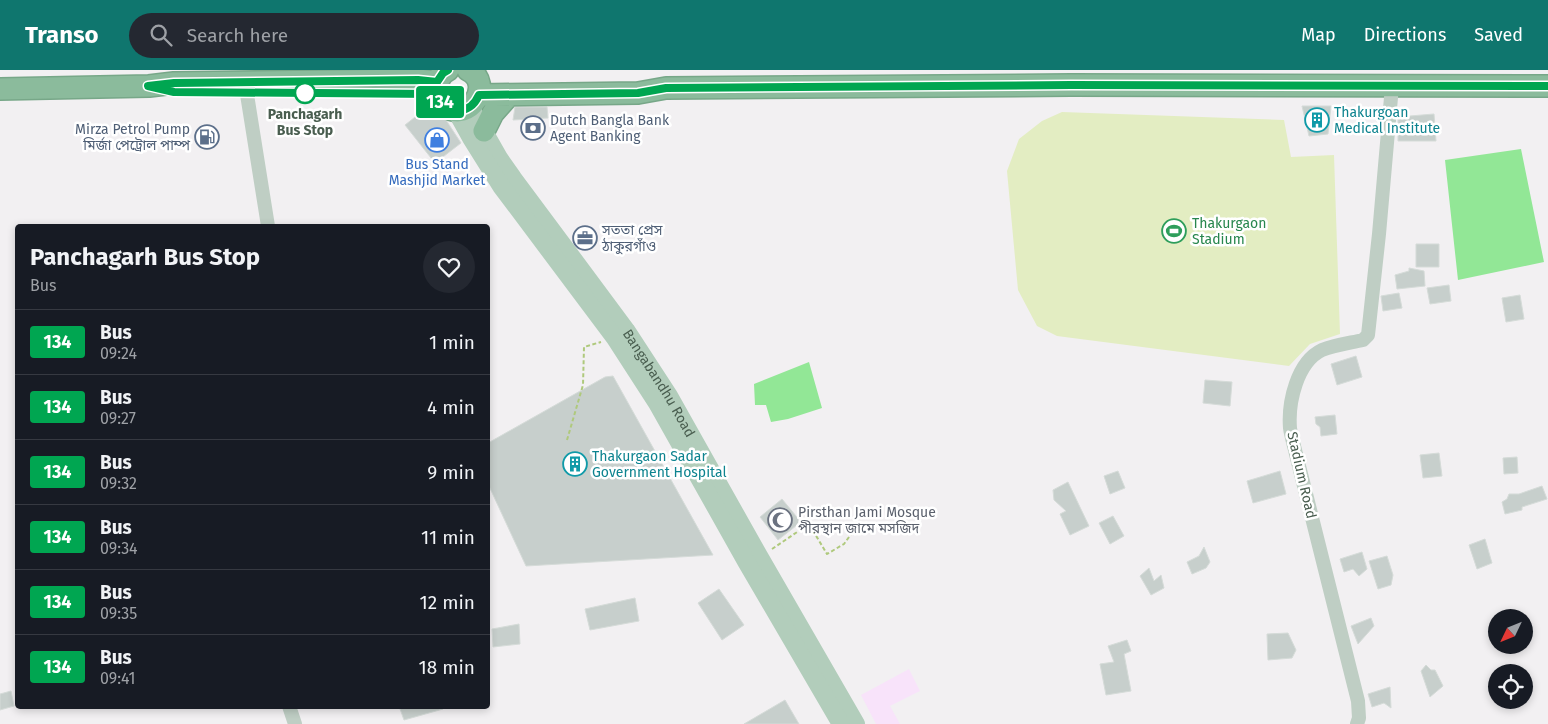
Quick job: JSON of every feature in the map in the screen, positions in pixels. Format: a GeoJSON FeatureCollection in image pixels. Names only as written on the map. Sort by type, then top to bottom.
{"type":"FeatureCollection","features":[{"type":"Feature","properties":{"kind":"highway"},"geometry":{"type":"LineString","coordinates":[[0,90],[148,86],[174,92],[239,82],[429,79],[440,102],[447,108],[470,93],[640,80],[666,88]]}},
{"type":"Feature","properties":{"kind":"highway"},"geometry":{"type":"LineString","coordinates":[[470,93],[509,95],[638,93],[666,88],[1061,85],[1548,86]]}},
{"type":"Feature","properties":{"kind":"highway"},"geometry":{"type":"LineString","coordinates":[[484,131],[493,112],[509,95]]}},
{"type":"Feature","properties":{"kind":"main road","name":"Bangabandhu Road"},"geometry":{"type":"LineString","coordinates":[[470,93],[484,131],[513,178],[626,330],[664,388],[856,724]]}},
{"type":"Feature","properties":{"kind":"main road","name":"Bangabandhu Road"},"geometry":{"type":"LineString","coordinates":[[470,93],[471,138],[502,186],[615,338],[658,403],[747,563],[841,724]]}},
{"type":"Feature","properties":{"kind":"street"},"geometry":{"type":"LineString","coordinates":[[239,82],[268,224]]}},
{"type":"Feature","properties":{"kind":"street","name":"Stadium Road"},"geometry":{"type":"LineString","coordinates":[[1357,724],[1358,701],[1290,429],[1290,411],[1298,381],[1304,367],[1312,357],[1323,350],[1363,340],[1368,335],[1392,86]]}},
{"type":"Feature","properties":{"kind":"street"},"geometry":{"type":"LineString","coordinates":[[290,709],[295,724]]}},
{"type":"Feature","properties":{"kind":"path"},"geometry":{"type":"LineString","coordinates":[[567,440],[583,385],[584,348],[615,338]]}},
{"type":"Feature","properties":{"kind":"path"},"geometry":{"type":"LineString","coordinates":[[759,556],[809,524],[827,554],[844,544],[854,530]]}},
{"type":"Feature","properties":{"kind":"shaded area","name":"Thakurgaon Stadium"},"geometry":{"type":"Polygon","coordinates":[[[1062,112],[1284,120],[1291,157],[1334,155],[1340,334],[1310,344],[1289,366],[1057,336],[1037,326],[1018,290],[1007,171],[1019,139],[1042,121],[1062,112]]]}},
{"type":"Feature","properties":{"kind":"shaded area"},"geometry":{"type":"Polygon","coordinates":[[[1521,149],[1544,262],[1458,280],[1445,160],[1521,149]]]}},
{"type":"Feature","properties":{"kind":"shaded area"},"geometry":{"type":"Polygon","coordinates":[[[809,362],[822,408],[788,419],[771,422],[766,405],[755,405],[754,384],[809,362]]]}},
{"type":"Feature","properties":{"kind":"shaded area"},"geometry":{"type":"Polygon","coordinates":[[[909,669],[920,691],[890,706],[900,724],[876,724],[861,695],[909,669]]]}},
{"type":"Feature","properties":{"kind":"building"},"geometry":{"type":"Polygon","coordinates":[[[429,106],[437,115],[446,120],[461,143],[435,163],[405,125],[429,106]]]}},
{"type":"Feature","properties":{"kind":"building","name":"Thakurgoan Medical Institute"},"geometry":{"type":"Polygon","coordinates":[[[1302,106],[1331,106],[1328,134],[1309,136],[1302,106]]]}},
{"type":"Feature","properties":{"kind":"building"},"geometry":{"type":"Polygon","coordinates":[[[515,107],[547,107],[548,118],[513,120],[515,107]]]}},
{"type":"Feature","properties":{"kind":"building"},"geometry":{"type":"Polygon","coordinates":[[[1434,114],[1436,141],[1398,141],[1398,117],[1434,114]]]}},
{"type":"Feature","properties":{"kind":"building"},"geometry":{"type":"Polygon","coordinates":[[[1416,244],[1439,244],[1439,267],[1416,267],[1416,244]]]}},
{"type":"Feature","properties":{"kind":"building"},"geometry":{"type":"Polygon","coordinates":[[[1409,268],[1424,271],[1425,286],[1397,289],[1395,275],[1409,271],[1409,268]]]}},
{"type":"Feature","properties":{"kind":"building"},"geometry":{"type":"Polygon","coordinates":[[[1449,285],[1451,301],[1430,304],[1427,288],[1449,285]]]}},
{"type":"Feature","properties":{"kind":"building"},"geometry":{"type":"Polygon","coordinates":[[[1399,293],[1402,308],[1383,311],[1381,296],[1399,293]]]}},
{"type":"Feature","properties":{"kind":"building"},"geometry":{"type":"Polygon","coordinates":[[[1520,295],[1524,319],[1506,322],[1502,298],[1520,295]]]}},
{"type":"Feature","properties":{"kind":"building"},"geometry":{"type":"Polygon","coordinates":[[[1356,356],[1362,377],[1337,385],[1331,364],[1356,356]]]}},
{"type":"Feature","properties":{"kind":"building","name":"Thakurgaon Sadar Government Hospital"},"geometry":{"type":"Polygon","coordinates":[[[613,376],[713,555],[526,566],[490,488],[490,442],[605,377],[613,376]]]}},
{"type":"Feature","properties":{"kind":"building"},"geometry":{"type":"Polygon","coordinates":[[[1205,380],[1232,382],[1230,406],[1203,403],[1205,380]]]}},
{"type":"Feature","properties":{"kind":"building"},"geometry":{"type":"Polygon","coordinates":[[[1335,415],[1337,434],[1321,436],[1320,427],[1316,424],[1315,417],[1335,415]]]}},
{"type":"Feature","properties":{"kind":"building"},"geometry":{"type":"Polygon","coordinates":[[[1439,453],[1442,476],[1423,478],[1420,455],[1439,453]]]}},
{"type":"Feature","properties":{"kind":"building"},"geometry":{"type":"Polygon","coordinates":[[[1517,457],[1518,473],[1504,474],[1503,458],[1517,457]]]}},
{"type":"Feature","properties":{"kind":"building"},"geometry":{"type":"Polygon","coordinates":[[[1118,471],[1125,488],[1110,494],[1104,476],[1118,471]]]}},
{"type":"Feature","properties":{"kind":"building"},"geometry":{"type":"Polygon","coordinates":[[[1280,471],[1286,494],[1253,503],[1247,481],[1280,471]]]}},
{"type":"Feature","properties":{"kind":"building"},"geometry":{"type":"Polygon","coordinates":[[[1068,482],[1089,526],[1070,535],[1060,514],[1066,511],[1054,500],[1053,490],[1068,482]]]}},
{"type":"Feature","properties":{"kind":"building"},"geometry":{"type":"Polygon","coordinates":[[[1542,486],[1547,499],[1522,507],[1522,510],[1505,514],[1502,502],[1507,499],[1509,494],[1519,494],[1542,486]]]}},
{"type":"Feature","properties":{"kind":"building","name":"Pirsthan Jami Mosque পীরস্থান জামে মসজিদ"},"geometry":{"type":"Polygon","coordinates":[[[782,499],[801,522],[778,540],[760,517],[782,499]]]}},
{"type":"Feature","properties":{"kind":"building"},"geometry":{"type":"Polygon","coordinates":[[[1113,516],[1124,536],[1110,544],[1099,523],[1113,516]]]}},
{"type":"Feature","properties":{"kind":"building"},"geometry":{"type":"Polygon","coordinates":[[[1485,539],[1492,563],[1477,569],[1469,545],[1485,539]]]}},
{"type":"Feature","properties":{"kind":"building"},"geometry":{"type":"Polygon","coordinates":[[[1204,547],[1210,562],[1206,568],[1192,574],[1187,562],[1199,556],[1204,547]]]}},
{"type":"Feature","properties":{"kind":"building"},"geometry":{"type":"Polygon","coordinates":[[[1362,552],[1367,569],[1359,576],[1353,569],[1344,572],[1340,559],[1362,552]]]}},
{"type":"Feature","properties":{"kind":"building"},"geometry":{"type":"Polygon","coordinates":[[[1387,556],[1393,575],[1391,585],[1378,589],[1369,561],[1387,556]]]}},
{"type":"Feature","properties":{"kind":"building"},"geometry":{"type":"Polygon","coordinates":[[[1149,568],[1154,581],[1161,575],[1164,588],[1151,595],[1140,576],[1149,568]]]}},
{"type":"Feature","properties":{"kind":"building"},"geometry":{"type":"Polygon","coordinates":[[[719,589],[744,625],[722,640],[698,603],[719,589]]]}},
{"type":"Feature","properties":{"kind":"building"},"geometry":{"type":"Polygon","coordinates":[[[635,598],[639,621],[590,630],[585,609],[635,598]]]}},
{"type":"Feature","properties":{"kind":"building"},"geometry":{"type":"Polygon","coordinates":[[[1371,618],[1374,626],[1358,644],[1351,626],[1371,618]]]}},
{"type":"Feature","properties":{"kind":"building"},"geometry":{"type":"Polygon","coordinates":[[[519,624],[520,644],[493,647],[492,629],[519,624]]]}},
{"type":"Feature","properties":{"kind":"building"},"geometry":{"type":"Polygon","coordinates":[[[1288,633],[1296,650],[1292,658],[1268,660],[1267,634],[1288,633]]]}},
{"type":"Feature","properties":{"kind":"building"},"geometry":{"type":"Polygon","coordinates":[[[1127,640],[1131,651],[1124,654],[1131,691],[1106,695],[1100,664],[1114,662],[1108,646],[1127,640]]]}},
{"type":"Feature","properties":{"kind":"building"},"geometry":{"type":"Polygon","coordinates":[[[1426,665],[1431,670],[1435,670],[1443,686],[1430,697],[1421,671],[1426,665]]]}},
{"type":"Feature","properties":{"kind":"building"},"geometry":{"type":"Polygon","coordinates":[[[1390,687],[1391,708],[1384,703],[1372,707],[1368,694],[1390,687]]]}},
{"type":"Feature","properties":{"kind":"building"},"geometry":{"type":"Polygon","coordinates":[[[11,691],[14,706],[0,710],[0,694],[11,691]]]}},
{"type":"Feature","properties":{"kind":"building"},"geometry":{"type":"Polygon","coordinates":[[[785,700],[799,724],[744,724],[785,700]]]}},
{"type":"Feature","properties":{"kind":"building"},"geometry":{"type":"Polygon","coordinates":[[[400,709],[443,709],[404,720],[400,709]]]}},
{"type":"Feature","properties":{"kind":"bus line","name":"134"},"geometry":{"type":"LineString","coordinates":[[448,70],[443,73],[437,82],[418,80],[174,83],[148,86],[174,92],[436,94],[440,102],[447,108],[456,111],[470,107],[476,102],[479,95],[638,93],[666,88],[1071,85],[1548,86]]}},
{"type":"Feature","properties":{"kind":"place","name":"Panchagarh Bus Stop"},"geometry":{"type":"Point","coordinates":[305,93]}},
{"type":"Feature","properties":{"kind":"place","name":"Thakurgoan Medical Institute"},"geometry":{"type":"Point","coordinates":[1317,120]}},
{"type":"Feature","properties":{"kind":"place","name":"Dutch Bangla Bank Agent Banking"},"geometry":{"type":"Point","coordinates":[533,128]}},
{"type":"Feature","properties":{"kind":"place","name":"Mirza Petrol Pump মির্জা পেট্রোল পাম্প"},"geometry":{"type":"Point","coordinates":[207,137]}},
{"type":"Feature","properties":{"kind":"place","name":"Bus Stand Mashjid Market"},"geometry":{"type":"Point","coordinates":[437,140]}},
{"type":"Feature","properties":{"kind":"place","name":"Thakurgaon Stadium"},"geometry":{"type":"Point","coordinates":[1174,231]}},
{"type":"Feature","properties":{"kind":"place","name":"সততা প্রেস ঠাকুরগাঁও"},"geometry":{"type":"Point","coordinates":[585,238]}},
{"type":"Feature","properties":{"kind":"place","name":"Thakurgaon Sadar Government Hospital"},"geometry":{"type":"Point","coordinates":[575,464]}},
{"type":"Feature","properties":{"kind":"place","name":"Pirsthan Jami Mosque পীরস্থান জামে মসজিদ"},"geometry":{"type":"Point","coordinates":[780,520]}}]}
